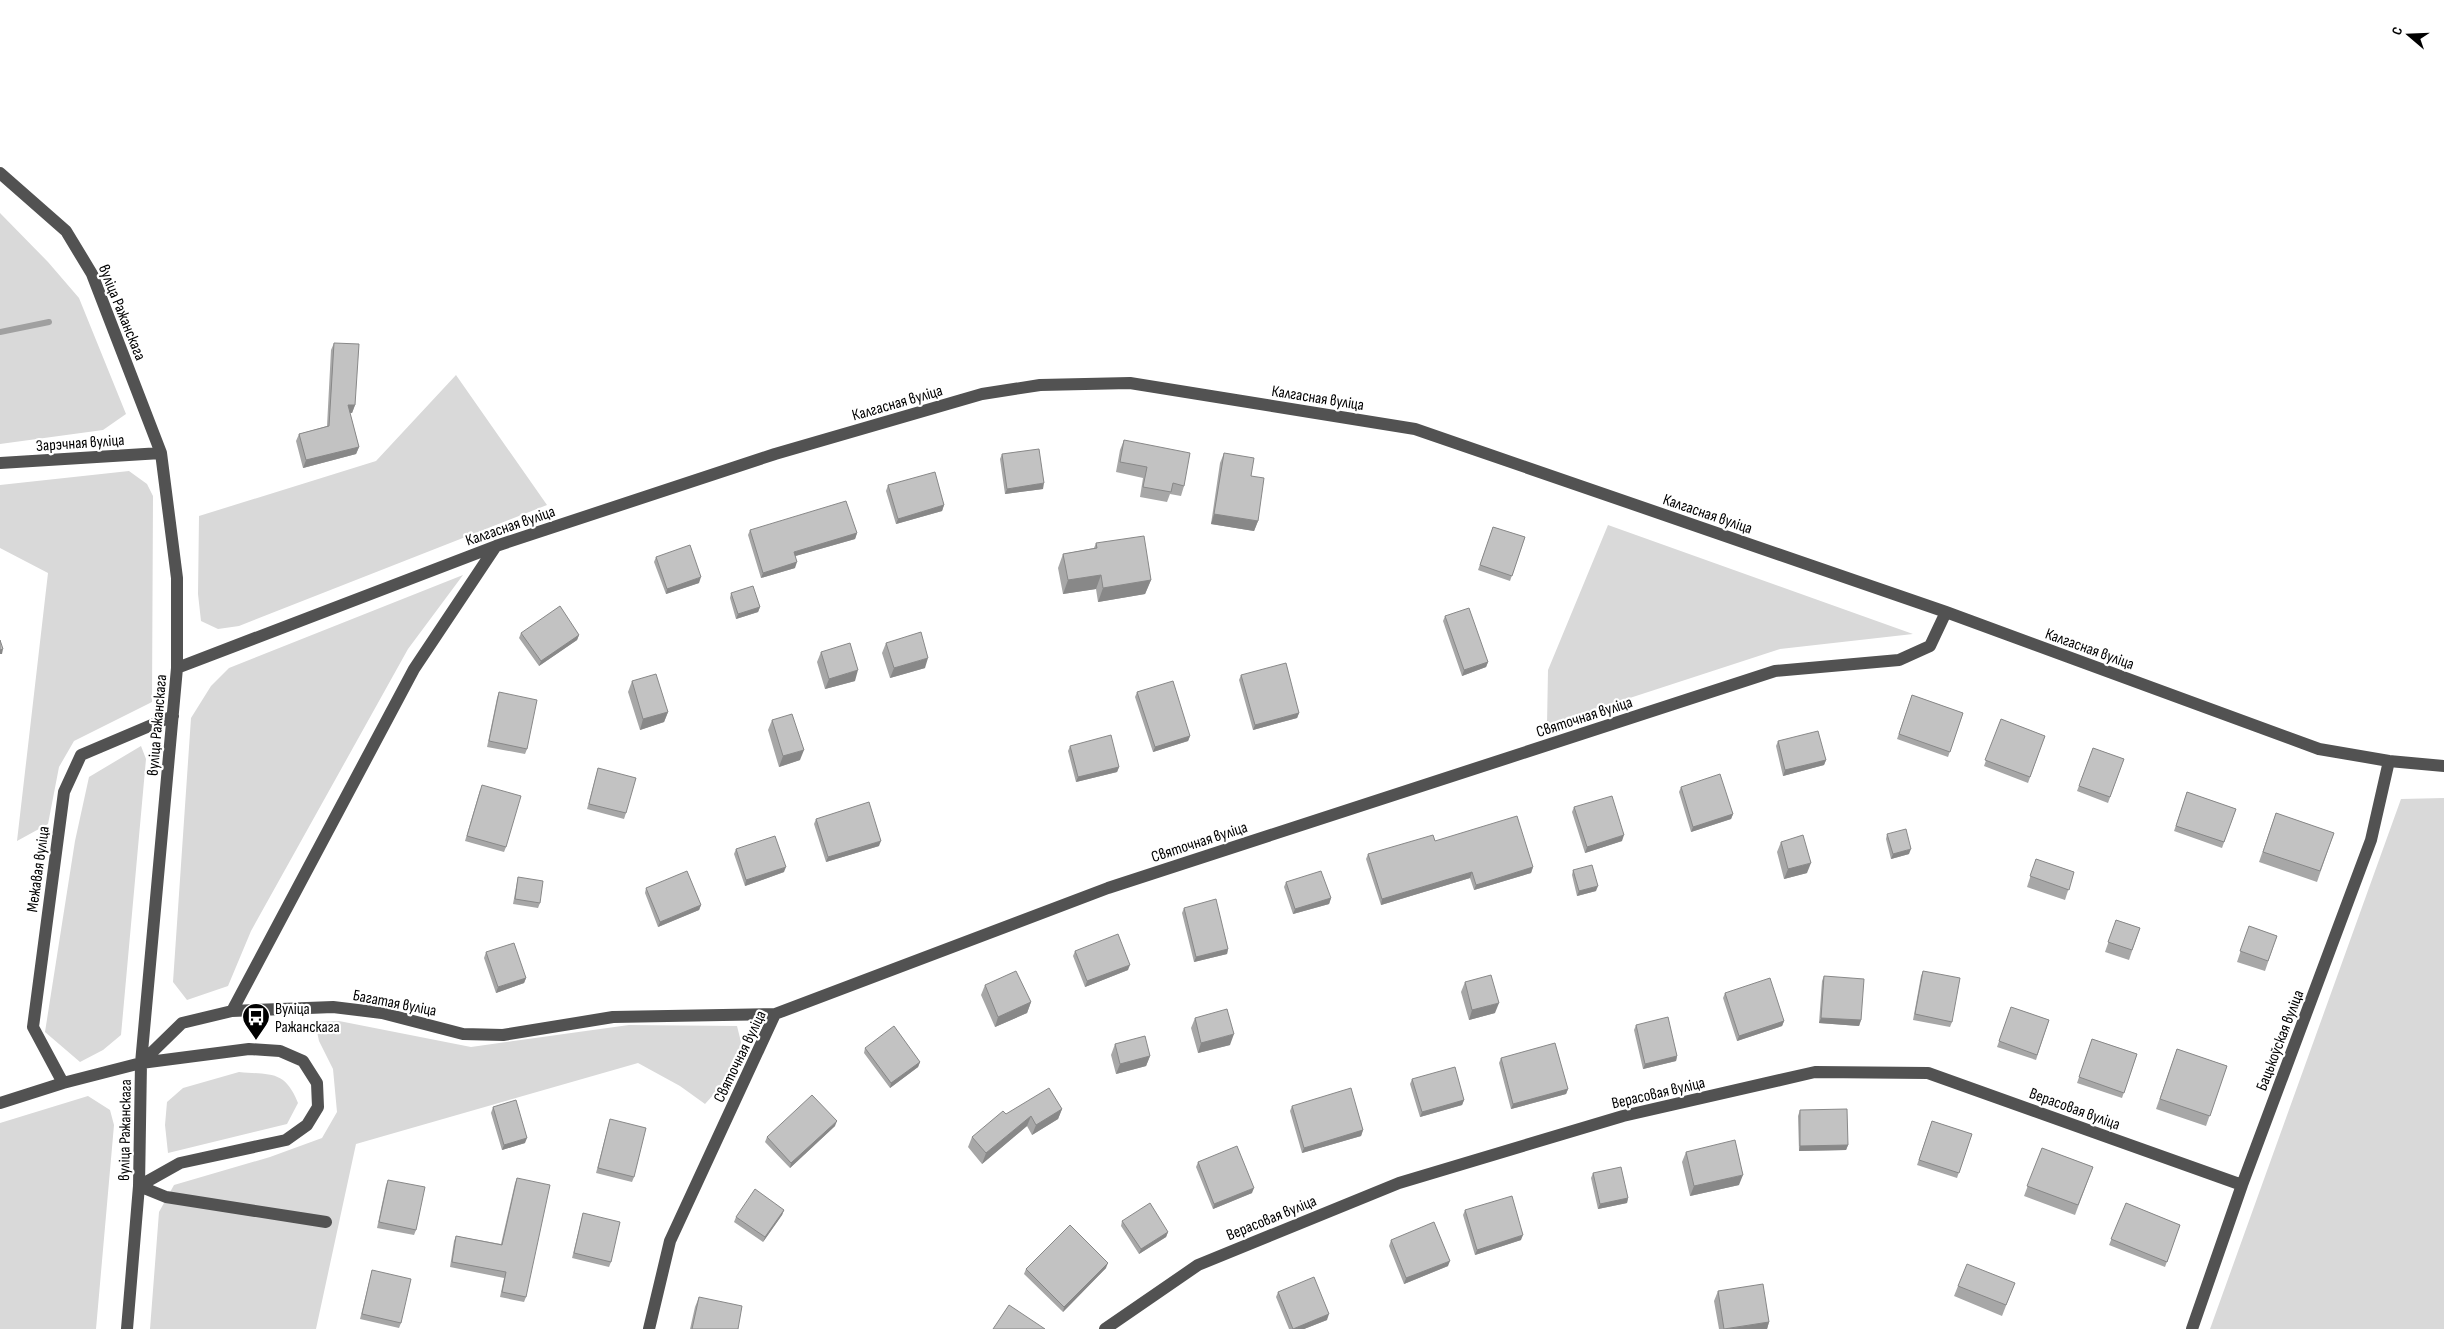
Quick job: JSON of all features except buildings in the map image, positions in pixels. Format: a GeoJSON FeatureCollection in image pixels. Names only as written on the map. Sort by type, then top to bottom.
{"type":"FeatureCollection","features":[{"type":"Feature","properties":{"kind":"street","name":"вуліца Ражанскага"},"geometry":{"type":"LineString","coordinates":[[0,173],[66,230],[92,274],[161,453],[177,578],[177,668],[141,1063],[139,1186],[127,1329]]}},
{"type":"Feature","properties":{"kind":"street","name":"Калгасная вуліца"},"geometry":{"type":"LineString","coordinates":[[177,668],[496,546],[775,454],[982,394],[1040,386],[1130,384],[1415,429],[1946,612],[2319,748],[2390,761],[2444,766]]}},
{"type":"Feature","properties":{"kind":"street","name":"Зарэчная вуліца"},"geometry":{"type":"LineString","coordinates":[[0,463],[161,453]]}},
{"type":"Feature","properties":{"kind":"street"},"geometry":{"type":"LineString","coordinates":[[232,1011],[414,669],[496,546]]}},
{"type":"Feature","properties":{"kind":"street","name":"Святочная вуліца"},"geometry":{"type":"LineString","coordinates":[[649,1329],[670,1241],[775,1014],[1108,888],[1775,671],[1899,660],[1930,646],[1946,612]]}},
{"type":"Feature","properties":{"kind":"street","name":"Межавая вуліца"},"geometry":{"type":"LineString","coordinates":[[63,1082],[33,1027],[64,792],[81,755],[173,716]]}},
{"type":"Feature","properties":{"kind":"street","name":"Бацькоўская вуліца"},"geometry":{"type":"LineString","coordinates":[[2192,1329],[2242,1185],[2371,840],[2390,761]]}},
{"type":"Feature","properties":{"kind":"street","name":"Багатая вуліца"},"geometry":{"type":"LineString","coordinates":[[141,1063],[182,1023],[232,1011],[333,1007],[382,1013],[462,1034],[503,1034],[613,1017],[775,1014]]}},
{"type":"Feature","properties":{"kind":"street"},"geometry":{"type":"LineString","coordinates":[[0,1103],[63,1082],[141,1063],[249,1049],[280,1050],[303,1061],[316,1083],[318,1107],[307,1126],[286,1140],[180,1164],[139,1186]]}},
{"type":"Feature","properties":{"kind":"street","name":"Верасовая вуліца"},"geometry":{"type":"LineString","coordinates":[[1105,1329],[1198,1265],[1400,1183],[1624,1116],[1815,1072],[1928,1073],[2242,1185]]}},
{"type":"Feature","properties":{"kind":"street"},"geometry":{"type":"LineString","coordinates":[[139,1186],[166,1197],[326,1222]]}},
{"type":"Feature","properties":{"kind":"shaded area"},"geometry":{"type":"Polygon","coordinates":[[[0,213],[48,262],[79,298],[126,414],[103,430],[0,444],[0,213]]]}},
{"type":"Feature","properties":{"kind":"shaded area"},"geometry":{"type":"Polygon","coordinates":[[[456,375],[547,505],[239,626],[218,629],[201,621],[198,594],[199,516],[376,461],[456,375]]]}},
{"type":"Feature","properties":{"kind":"shaded area"},"geometry":{"type":"Polygon","coordinates":[[[129,471],[147,484],[153,496],[152,702],[74,741],[59,767],[48,824],[17,841],[48,573],[0,548],[0,485],[129,471]]]}},
{"type":"Feature","properties":{"kind":"shaded area"},"geometry":{"type":"Polygon","coordinates":[[[1608,525],[1913,634],[1780,649],[1547,725],[1548,670],[1608,525]]]}},
{"type":"Feature","properties":{"kind":"shaded area"},"geometry":{"type":"Polygon","coordinates":[[[463,575],[408,649],[251,931],[228,986],[187,1000],[173,982],[191,718],[211,686],[229,668],[463,575]]]}},
{"type":"Feature","properties":{"kind":"shaded area"},"geometry":{"type":"Polygon","coordinates":[[[141,746],[146,759],[121,1035],[103,1050],[80,1062],[45,1032],[75,841],[89,777],[141,746]]]}},
{"type":"Feature","properties":{"kind":"shaded area"},"geometry":{"type":"Polygon","coordinates":[[[2444,798],[2444,1329],[2210,1329],[2401,799],[2444,798]]]}},
{"type":"Feature","properties":{"kind":"shaded area"},"geometry":{"type":"Polygon","coordinates":[[[339,1021],[471,1047],[629,1025],[737,1026],[743,1050],[723,1084],[705,1104],[680,1086],[638,1063],[356,1144],[316,1329],[150,1329],[159,1212],[174,1185],[270,1157],[322,1138],[337,1112],[333,1069],[319,1041],[315,1022],[339,1021]]]}},
{"type":"Feature","properties":{"kind":"shaded area"},"geometry":{"type":"Polygon","coordinates":[[[239,1072],[276,1076],[288,1085],[298,1103],[287,1124],[168,1153],[165,1125],[167,1102],[183,1088],[239,1072]]]}},
{"type":"Feature","properties":{"kind":"shaded area"},"geometry":{"type":"Polygon","coordinates":[[[88,1096],[110,1110],[114,1125],[96,1329],[0,1329],[0,1123],[88,1096]]]}},
{"type":"Feature","properties":{"kind":"waterway"},"geometry":{"type":"LineString","coordinates":[[0,332],[49,322]]}},
{"type":"Feature","properties":{"kind":"place","name":"Вуліца Ражанскага"},"geometry":{"type":"Point","coordinates":[256,1041]}}]}
